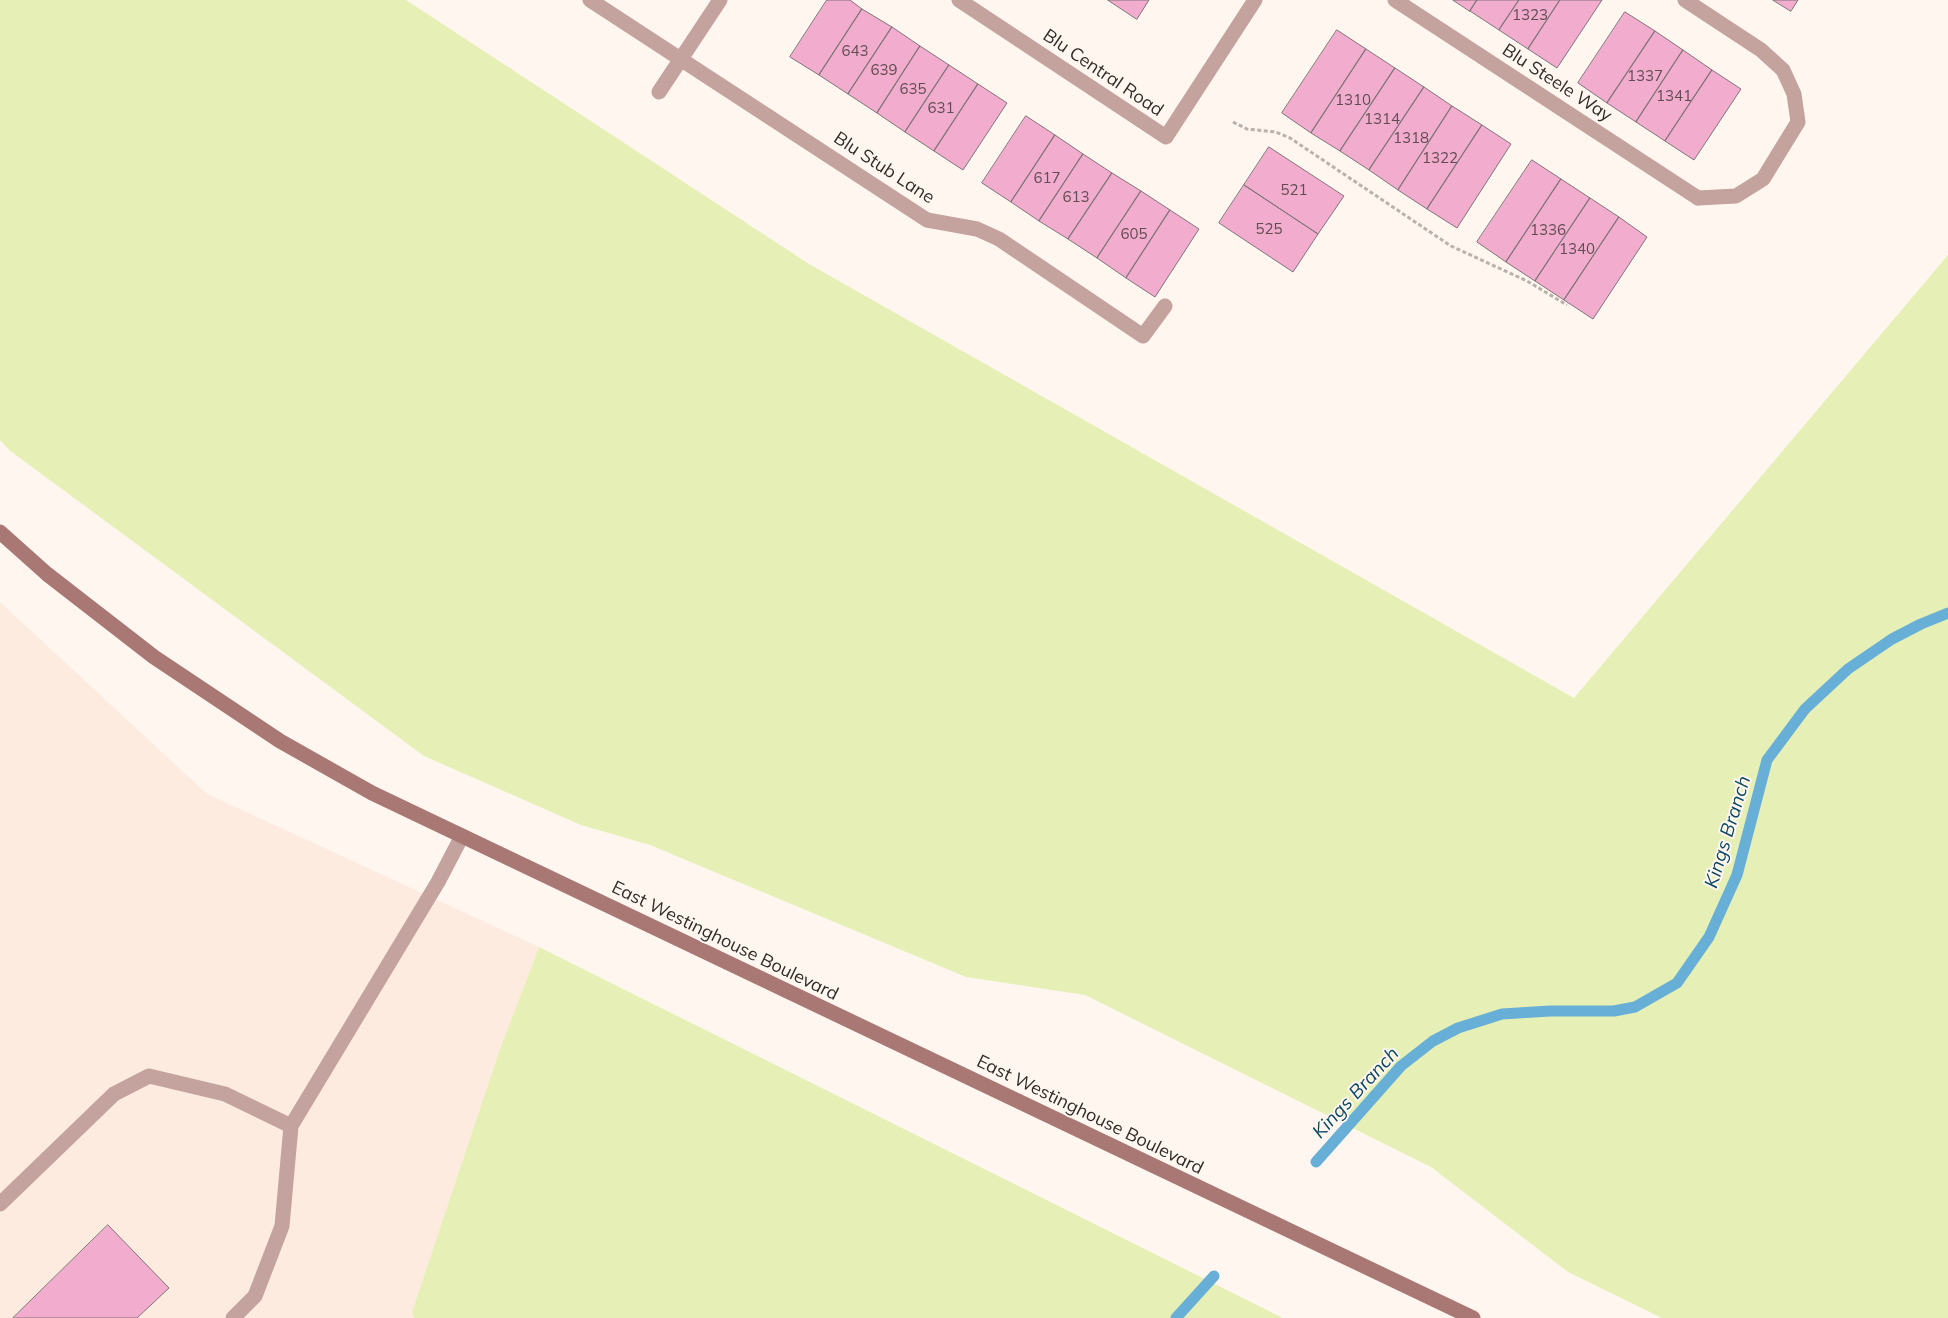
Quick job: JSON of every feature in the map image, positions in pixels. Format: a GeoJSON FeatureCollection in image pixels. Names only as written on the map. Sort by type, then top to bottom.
{"type":"FeatureCollection","features":[{"type":"Feature","properties":{"kind":"main road","name":"East Westinghouse Boulevard"},"geometry":{"type":"LineString","coordinates":[[0,532],[48,574],[154,657],[280,741],[372,793],[1473,1318]]}},
{"type":"Feature","properties":{"kind":"street","name":"Blu Stub Lane"},"geometry":{"type":"LineString","coordinates":[[590,0],[927,220],[977,229],[999,239],[1143,336],[1165,306]]}},
{"type":"Feature","properties":{"kind":"street"},"geometry":{"type":"LineString","coordinates":[[659,92],[720,0]]}},
{"type":"Feature","properties":{"kind":"street","name":"Blu Central Road"},"geometry":{"type":"LineString","coordinates":[[959,0],[1166,137],[1255,0]]}},
{"type":"Feature","properties":{"kind":"street","name":"Blu Steele Way"},"geometry":{"type":"LineString","coordinates":[[1395,0],[1698,198],[1736,196],[1763,178],[1798,122],[1794,94],[1783,70],[1761,50],[1685,0]]}},
{"type":"Feature","properties":{"kind":"street"},"geometry":{"type":"LineString","coordinates":[[233,1318],[255,1296],[282,1226],[291,1126],[438,882],[462,836]]}},
{"type":"Feature","properties":{"kind":"street"},"geometry":{"type":"LineString","coordinates":[[0,1204],[114,1094],[149,1076],[225,1094],[291,1126]]}},
{"type":"Feature","properties":{"kind":"path"},"geometry":{"type":"LineString","coordinates":[[1233,122],[1247,129],[1276,132],[1290,138],[1450,246],[1527,281],[1567,305]]}},
{"type":"Feature","properties":{"kind":"shaded area"},"geometry":{"type":"Polygon","coordinates":[[[0,602],[207,794],[539,947],[500,1049],[412,1312],[414,1318],[0,1318],[0,602]]]}},
{"type":"Feature","properties":{"kind":"green space"},"geometry":{"type":"Polygon","coordinates":[[[0,0],[406,0],[809,264],[1574,698],[1948,255],[1948,1318],[1662,1318],[1568,1272],[1431,1167],[1085,995],[966,977],[650,845],[581,825],[424,756],[9,450],[0,440],[0,0]]]}},
{"type":"Feature","properties":{"kind":"green space"},"geometry":{"type":"Polygon","coordinates":[[[539,947],[1283,1318],[414,1318],[412,1312],[500,1049],[539,947]]]}},
{"type":"Feature","properties":{"kind":"building"},"geometry":{"type":"Polygon","coordinates":[[[827,0],[850,0],[862,9],[819,75],[790,57],[827,0]]]}},
{"type":"Feature","properties":{"kind":"building"},"geometry":{"type":"Polygon","coordinates":[[[1108,0],[1149,0],[1137,19],[1108,0]]]}},
{"type":"Feature","properties":{"kind":"building"},"geometry":{"type":"Polygon","coordinates":[[[1453,0],[1477,0],[1470,11],[1453,0]]]}},
{"type":"Feature","properties":{"kind":"building"},"geometry":{"type":"Polygon","coordinates":[[[1477,0],[1519,0],[1499,30],[1470,11],[1477,0]]]}},
{"type":"Feature","properties":{"kind":"building"},"geometry":{"type":"Polygon","coordinates":[[[1519,0],[1560,0],[1528,49],[1499,30],[1519,0]]]}},
{"type":"Feature","properties":{"kind":"building"},"geometry":{"type":"Polygon","coordinates":[[[1560,0],[1602,0],[1557,68],[1528,49],[1560,0]]]}},
{"type":"Feature","properties":{"kind":"building"},"geometry":{"type":"Polygon","coordinates":[[[1773,0],[1798,0],[1791,11],[1773,0]]]}},
{"type":"Feature","properties":{"kind":"building"},"geometry":{"type":"Polygon","coordinates":[[[862,9],[892,27],[848,94],[819,75],[862,9]]]}},
{"type":"Feature","properties":{"kind":"building"},"geometry":{"type":"Polygon","coordinates":[[[1625,12],[1655,31],[1607,103],[1578,83],[1625,12]]]}},
{"type":"Feature","properties":{"kind":"building"},"geometry":{"type":"Polygon","coordinates":[[[892,27],[920,46],[877,113],[848,94],[892,27]]]}},
{"type":"Feature","properties":{"kind":"building"},"geometry":{"type":"Polygon","coordinates":[[[1337,30],[1366,49],[1311,133],[1282,113],[1337,30]]]}},
{"type":"Feature","properties":{"kind":"building"},"geometry":{"type":"Polygon","coordinates":[[[1655,31],[1683,50],[1636,122],[1607,103],[1655,31]]]}},
{"type":"Feature","properties":{"kind":"building"},"geometry":{"type":"Polygon","coordinates":[[[920,46],[949,65],[905,132],[877,113],[920,46]]]}},
{"type":"Feature","properties":{"kind":"building"},"geometry":{"type":"Polygon","coordinates":[[[1366,49],[1395,68],[1340,151],[1311,133],[1366,49]]]}},
{"type":"Feature","properties":{"kind":"building"},"geometry":{"type":"Polygon","coordinates":[[[1683,50],[1712,70],[1665,141],[1636,122],[1683,50]]]}},
{"type":"Feature","properties":{"kind":"building"},"geometry":{"type":"Polygon","coordinates":[[[949,65],[978,84],[934,151],[905,132],[949,65]]]}},
{"type":"Feature","properties":{"kind":"building"},"geometry":{"type":"Polygon","coordinates":[[[1395,68],[1424,87],[1369,170],[1340,151],[1395,68]]]}},
{"type":"Feature","properties":{"kind":"building"},"geometry":{"type":"Polygon","coordinates":[[[1712,70],[1741,89],[1694,160],[1665,141],[1712,70]]]}},
{"type":"Feature","properties":{"kind":"building"},"geometry":{"type":"Polygon","coordinates":[[[978,84],[1007,103],[963,170],[934,151],[978,84]]]}},
{"type":"Feature","properties":{"kind":"building"},"geometry":{"type":"Polygon","coordinates":[[[1424,87],[1452,106],[1398,190],[1369,170],[1424,87]]]}},
{"type":"Feature","properties":{"kind":"building"},"geometry":{"type":"Polygon","coordinates":[[[1452,106],[1482,125],[1427,209],[1398,190],[1452,106]]]}},
{"type":"Feature","properties":{"kind":"building"},"geometry":{"type":"Polygon","coordinates":[[[1026,116],[1055,135],[1011,202],[982,183],[1026,116]]]}},
{"type":"Feature","properties":{"kind":"building"},"geometry":{"type":"Polygon","coordinates":[[[1482,125],[1511,144],[1457,228],[1427,209],[1482,125]]]}},
{"type":"Feature","properties":{"kind":"building"},"geometry":{"type":"Polygon","coordinates":[[[1055,135],[1083,154],[1039,221],[1011,202],[1055,135]]]}},
{"type":"Feature","properties":{"kind":"building"},"geometry":{"type":"Polygon","coordinates":[[[1269,147],[1344,196],[1318,234],[1244,185],[1269,147]]]}},
{"type":"Feature","properties":{"kind":"building"},"geometry":{"type":"Polygon","coordinates":[[[1083,154],[1112,173],[1068,239],[1039,221],[1083,154]]]}},
{"type":"Feature","properties":{"kind":"building"},"geometry":{"type":"Polygon","coordinates":[[[1532,160],[1561,179],[1506,262],[1477,242],[1532,160]]]}},
{"type":"Feature","properties":{"kind":"building"},"geometry":{"type":"Polygon","coordinates":[[[1112,173],[1141,191],[1097,258],[1068,239],[1112,173]]]}},
{"type":"Feature","properties":{"kind":"building"},"geometry":{"type":"Polygon","coordinates":[[[1561,179],[1590,198],[1535,281],[1506,262],[1561,179]]]}},
{"type":"Feature","properties":{"kind":"building"},"geometry":{"type":"Polygon","coordinates":[[[1244,185],[1318,234],[1293,272],[1219,223],[1244,185]]]}},
{"type":"Feature","properties":{"kind":"building"},"geometry":{"type":"Polygon","coordinates":[[[1141,191],[1170,210],[1126,278],[1097,258],[1141,191]]]}},
{"type":"Feature","properties":{"kind":"building"},"geometry":{"type":"Polygon","coordinates":[[[1590,198],[1619,217],[1564,300],[1535,281],[1590,198]]]}},
{"type":"Feature","properties":{"kind":"building"},"geometry":{"type":"Polygon","coordinates":[[[1170,210],[1199,229],[1155,297],[1126,278],[1170,210]]]}},
{"type":"Feature","properties":{"kind":"building"},"geometry":{"type":"Polygon","coordinates":[[[1619,217],[1647,237],[1593,319],[1564,300],[1619,217]]]}},
{"type":"Feature","properties":{"kind":"building"},"geometry":{"type":"Polygon","coordinates":[[[108,1225],[169,1288],[137,1318],[13,1318],[108,1225]]]}},
{"type":"Feature","properties":{"kind":"waterway","name":"Kings Branch"},"geometry":{"type":"LineString","coordinates":[[1316,1162],[1401,1066],[1433,1041],[1458,1028],[1502,1014],[1550,1011],[1614,1011],[1635,1007],[1677,983],[1709,937],[1737,875],[1767,760],[1805,709],[1848,669],[1892,639],[1948,613]]}},
{"type":"Feature","properties":{"kind":"waterway","name":"Kings Branch"},"geometry":{"type":"LineString","coordinates":[[1176,1318],[1214,1276]]}}]}
